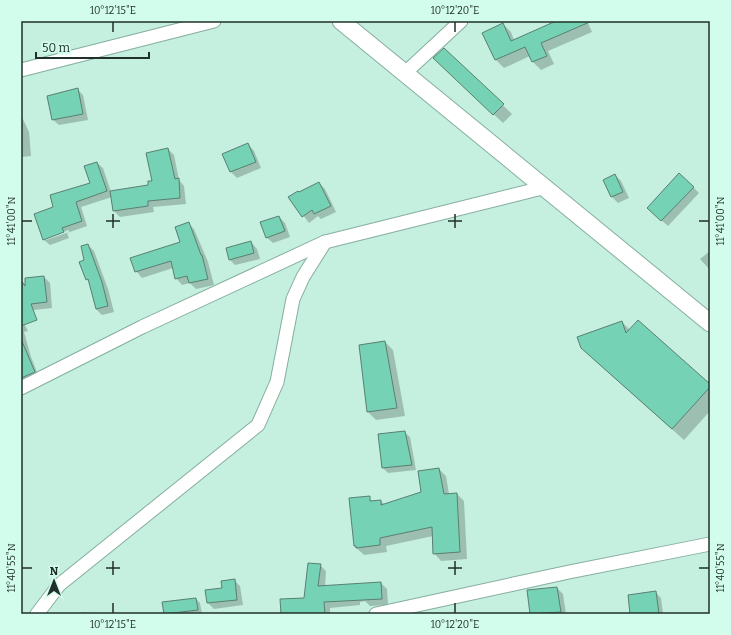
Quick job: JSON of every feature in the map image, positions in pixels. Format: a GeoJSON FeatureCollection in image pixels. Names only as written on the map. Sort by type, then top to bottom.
{"type":"FeatureCollection","features":[{"type":"Feature","properties":{"kind":"street"},"geometry":{"type":"LineString","coordinates":[[21,70],[214,21]]}},
{"type":"Feature","properties":{"kind":"street"},"geometry":{"type":"LineString","coordinates":[[341,21],[546,187],[710,324]]}},
{"type":"Feature","properties":{"kind":"street"},"geometry":{"type":"LineString","coordinates":[[405,73],[461,21]]}},
{"type":"Feature","properties":{"kind":"street"},"geometry":{"type":"LineString","coordinates":[[21,388],[142,327],[325,242],[546,187]]}},
{"type":"Feature","properties":{"kind":"street"},"geometry":{"type":"LineString","coordinates":[[37,614],[59,585],[258,425],[277,382],[293,300],[302,277],[325,242]]}},
{"type":"Feature","properties":{"kind":"street"},"geometry":{"type":"LineString","coordinates":[[376,614],[569,572],[710,544]]}},
{"type":"Feature","properties":{"kind":"building"},"geometry":{"type":"Polygon","coordinates":[[[556,21],[592,21],[541,43],[547,56],[532,62],[525,47],[495,60],[482,33],[503,23],[511,41],[556,21]]]}},
{"type":"Feature","properties":{"kind":"building"},"geometry":{"type":"Polygon","coordinates":[[[444,48],[504,104],[493,115],[433,58],[444,48]]]}},
{"type":"Feature","properties":{"kind":"building"},"geometry":{"type":"Polygon","coordinates":[[[78,88],[83,114],[52,120],[47,96],[78,88]]]}},
{"type":"Feature","properties":{"kind":"building"},"geometry":{"type":"Polygon","coordinates":[[[248,143],[256,162],[230,172],[222,154],[248,143]]]}},
{"type":"Feature","properties":{"kind":"building"},"geometry":{"type":"Polygon","coordinates":[[[168,148],[175,179],[179,178],[180,198],[148,201],[148,206],[113,211],[110,191],[148,185],[148,181],[152,181],[146,153],[168,148]]]}},
{"type":"Feature","properties":{"kind":"building"},"geometry":{"type":"Polygon","coordinates":[[[97,162],[107,191],[76,202],[82,221],[62,228],[64,232],[43,240],[34,214],[53,207],[50,195],[90,183],[84,166],[97,162]]]}},
{"type":"Feature","properties":{"kind":"building"},"geometry":{"type":"Polygon","coordinates":[[[679,173],[694,187],[661,221],[647,208],[679,173]]]}},
{"type":"Feature","properties":{"kind":"building"},"geometry":{"type":"Polygon","coordinates":[[[615,174],[623,192],[611,197],[603,180],[615,174]]]}},
{"type":"Feature","properties":{"kind":"building"},"geometry":{"type":"Polygon","coordinates":[[[319,182],[331,206],[314,214],[312,210],[302,217],[288,197],[319,182]]]}},
{"type":"Feature","properties":{"kind":"building"},"geometry":{"type":"Polygon","coordinates":[[[279,216],[285,231],[266,238],[260,222],[279,216]]]}},
{"type":"Feature","properties":{"kind":"building"},"geometry":{"type":"Polygon","coordinates":[[[189,222],[202,255],[208,279],[189,283],[187,276],[175,279],[171,261],[135,272],[130,258],[180,242],[175,227],[189,222]]]}},
{"type":"Feature","properties":{"kind":"building"},"geometry":{"type":"Polygon","coordinates":[[[251,241],[254,253],[229,260],[226,248],[251,241]]]}},
{"type":"Feature","properties":{"kind":"building"},"geometry":{"type":"Polygon","coordinates":[[[88,244],[102,282],[108,306],[96,309],[88,279],[86,280],[79,262],[84,260],[81,246],[88,244]]]}},
{"type":"Feature","properties":{"kind":"building"},"geometry":{"type":"Polygon","coordinates":[[[44,276],[47,302],[31,304],[37,320],[21,326],[21,280],[25,286],[25,278],[44,276]]]}},
{"type":"Feature","properties":{"kind":"building"},"geometry":{"type":"Polygon","coordinates":[[[638,320],[710,384],[710,387],[672,429],[581,348],[577,337],[622,321],[626,333],[638,320]]]}},
{"type":"Feature","properties":{"kind":"building"},"geometry":{"type":"Polygon","coordinates":[[[21,339],[35,372],[21,378],[21,339]]]}},
{"type":"Feature","properties":{"kind":"building"},"geometry":{"type":"Polygon","coordinates":[[[385,341],[397,408],[367,412],[359,345],[385,341]]]}},
{"type":"Feature","properties":{"kind":"building"},"geometry":{"type":"Polygon","coordinates":[[[405,431],[412,465],[382,468],[378,434],[405,431]]]}},
{"type":"Feature","properties":{"kind":"building"},"geometry":{"type":"Polygon","coordinates":[[[439,468],[444,494],[457,493],[460,552],[433,554],[432,527],[380,538],[380,545],[356,548],[356,546],[354,546],[349,498],[370,496],[370,501],[381,500],[381,505],[421,492],[418,471],[439,468]]]}},
{"type":"Feature","properties":{"kind":"building"},"geometry":{"type":"Polygon","coordinates":[[[308,563],[321,564],[318,586],[381,582],[382,599],[324,602],[325,614],[281,614],[280,599],[304,598],[308,563]]]}},
{"type":"Feature","properties":{"kind":"building"},"geometry":{"type":"Polygon","coordinates":[[[235,579],[237,600],[207,603],[205,590],[222,588],[221,581],[235,579]]]}},
{"type":"Feature","properties":{"kind":"building"},"geometry":{"type":"Polygon","coordinates":[[[557,587],[561,612],[530,614],[527,590],[557,587]]]}},
{"type":"Feature","properties":{"kind":"building"},"geometry":{"type":"Polygon","coordinates":[[[656,591],[659,614],[630,614],[628,595],[656,591]]]}},
{"type":"Feature","properties":{"kind":"building"},"geometry":{"type":"Polygon","coordinates":[[[196,598],[198,610],[164,614],[162,602],[196,598]]]}}]}
